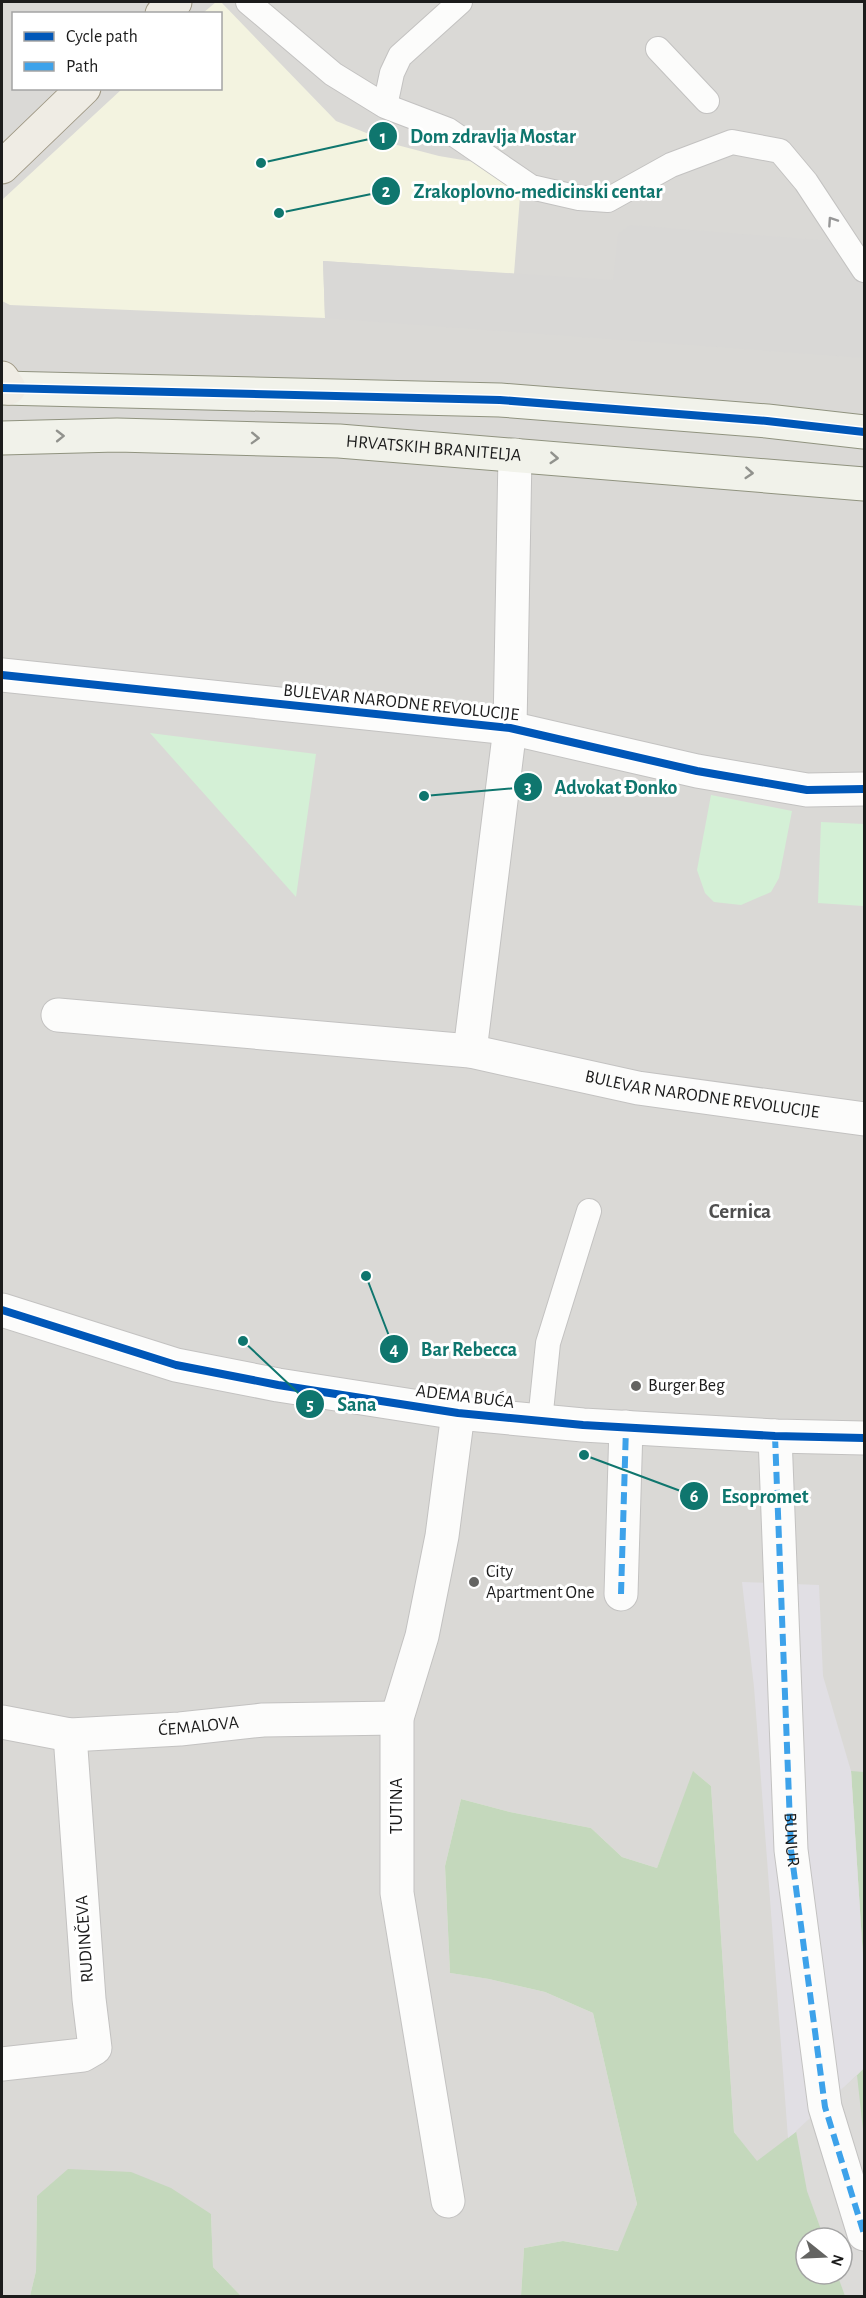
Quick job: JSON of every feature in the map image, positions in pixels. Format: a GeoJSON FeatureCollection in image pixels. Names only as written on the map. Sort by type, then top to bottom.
{"type":"FeatureCollection","features":[{"type":"Feature","properties":{"kind":"main road"},"geometry":{"type":"LineString","coordinates":[[2,167],[82,90]]}},
{"type":"Feature","properties":{"kind":"main road"},"geometry":{"type":"LineString","coordinates":[[4,384],[500,400],[767,421],[864,432]]}},
{"type":"Feature","properties":{"kind":"main road","name":"HRVATSKIH BRANITELJA"},"geometry":{"type":"LineString","coordinates":[[2,438],[117,435],[327,441],[864,484]]}},
{"type":"Feature","properties":{"kind":"street","name":"BULEVAR NARODNE REVOLUCIJE"},"geometry":{"type":"LineString","coordinates":[[470,1051],[510,728],[515,455]]}},
{"type":"Feature","properties":{"kind":"street","name":"BULEVAR NARODNE REVOLUCIJE"},"geometry":{"type":"LineString","coordinates":[[2,675],[510,728],[697,771],[807,790],[864,789]]}},
{"type":"Feature","properties":{"kind":"street","name":"BULEVAR NARODNE REVOLUCIJE"},"geometry":{"type":"LineString","coordinates":[[58,1015],[470,1051],[638,1088],[864,1119]]}},
{"type":"Feature","properties":{"kind":"street","name":"ADEMA BUĆA"},"geometry":{"type":"LineString","coordinates":[[2,1310],[176,1365],[278,1385],[458,1413],[626,1428],[864,1438]]}},
{"type":"Feature","properties":{"kind":"street","name":"TUTINA"},"geometry":{"type":"LineString","coordinates":[[448,2201],[397,1893],[397,1718],[422,1636],[442,1536],[458,1413]]}},
{"type":"Feature","properties":{"kind":"street"},"geometry":{"type":"LineString","coordinates":[[621,1594],[626,1428]]}},
{"type":"Feature","properties":{"kind":"street","name":"BUNUR"},"geometry":{"type":"LineString","coordinates":[[775,1436],[791,1850],[825,2107],[864,2234]]}},
{"type":"Feature","properties":{"kind":"street","name":"ĆEMALOVA"},"geometry":{"type":"LineString","coordinates":[[2,1722],[70,1735],[180,1729],[263,1720],[397,1718]]}},
{"type":"Feature","properties":{"kind":"street","name":"RUDINČEVA"},"geometry":{"type":"LineString","coordinates":[[2,2064],[83,2055],[95,2048],[89,1999],[70,1735]]}},
{"type":"Feature","properties":{"kind":"lane"},"geometry":{"type":"LineString","coordinates":[[248,2],[333,74],[385,106],[448,130],[531,187],[579,198],[608,200],[671,165],[732,142],[780,151],[806,182],[864,270]]}},
{"type":"Feature","properties":{"kind":"lane"},"geometry":{"type":"LineString","coordinates":[[385,106],[392,73],[400,56],[460,2]]}},
{"type":"Feature","properties":{"kind":"lane"},"geometry":{"type":"LineString","coordinates":[[658,49],[707,101]]}},
{"type":"Feature","properties":{"kind":"lane"},"geometry":{"type":"LineString","coordinates":[[540,1421],[548,1343],[589,1211]]}},
{"type":"Feature","properties":{"kind":"shaded area"},"geometry":{"type":"Polygon","coordinates":[[[2,2],[864,2],[864,1772],[851,1772],[864,1973],[864,2068],[814,2118],[757,2162],[734,2132],[711,1786],[694,1772],[657,1868],[622,1857],[591,1828],[510,1812],[461,1799],[445,1866],[450,1973],[545,1992],[593,2013],[637,2204],[619,2251],[563,2241],[524,2248],[521,2296],[241,2296],[213,2267],[211,2214],[37,2196],[36,2271],[30,2296],[2,2296],[2,2]]]}},
{"type":"Feature","properties":{"kind":"shaded area"},"geometry":{"type":"Polygon","coordinates":[[[216,2],[221,2],[336,121],[397,145],[439,156],[522,170],[514,274],[323,261],[325,318],[10,305],[2,301],[2,200],[121,90],[222,90],[222,12],[204,12],[216,2]]]}},
{"type":"Feature","properties":{"kind":"shaded area"},"geometry":{"type":"Polygon","coordinates":[[[630,225],[831,241],[864,281],[864,358],[325,318],[323,261],[613,280],[618,234],[630,225]]]}},
{"type":"Feature","properties":{"kind":"shaded area"},"geometry":{"type":"Polygon","coordinates":[[[742,1582],[819,1585],[823,1676],[851,1771],[864,1973],[864,2068],[814,2118],[788,2138],[754,1687],[742,1582]]]}},
{"type":"Feature","properties":{"kind":"green space"},"geometry":{"type":"Polygon","coordinates":[[[150,733],[316,754],[296,897],[150,733]]]}},
{"type":"Feature","properties":{"kind":"green space"},"geometry":{"type":"Polygon","coordinates":[[[711,795],[792,811],[779,878],[771,892],[741,905],[714,902],[705,893],[697,870],[711,795]]]}},
{"type":"Feature","properties":{"kind":"green space"},"geometry":{"type":"Polygon","coordinates":[[[821,822],[864,824],[863,906],[818,903],[821,822]]]}},
{"type":"Feature","properties":{"kind":"green space"},"geometry":{"type":"Polygon","coordinates":[[[693,1771],[711,1786],[734,2132],[757,2161],[814,2118],[864,2068],[864,2296],[521,2296],[524,2248],[563,2241],[618,2251],[637,2204],[593,2013],[545,1992],[450,1973],[445,1866],[461,1799],[510,1812],[591,1828],[622,1857],[657,1868],[693,1771]]]}},
{"type":"Feature","properties":{"kind":"green space"},"geometry":{"type":"Polygon","coordinates":[[[851,1771],[864,1772],[864,1973],[851,1771]]]}},
{"type":"Feature","properties":{"kind":"green space"},"geometry":{"type":"Polygon","coordinates":[[[68,2169],[131,2172],[171,2188],[211,2214],[213,2267],[241,2296],[30,2296],[36,2271],[37,2196],[68,2169]]]}},
{"type":"Feature","properties":{"kind":"pier"},"geometry":{"type":"Polygon","coordinates":[[[857,2075],[864,2139],[864,2296],[845,2296],[841,2286],[854,2286],[854,2226],[820,2226],[807,2191],[796,2131],[857,2075]]]}},
{"type":"Feature","properties":{"kind":"marked path"},"geometry":{"type":"LineString","coordinates":[[621,1594],[626,1427]]}},
{"type":"Feature","properties":{"kind":"marked path"},"geometry":{"type":"LineString","coordinates":[[775,1436],[791,1850],[825,2107],[864,2234]]}},
{"type":"Feature","properties":{"kind":"cycle path"},"geometry":{"type":"LineString","coordinates":[[2,388],[500,400],[767,421],[864,432]]}},
{"type":"Feature","properties":{"kind":"cycle path"},"geometry":{"type":"LineString","coordinates":[[2,675],[510,728],[697,771],[807,790],[864,789]]}},
{"type":"Feature","properties":{"kind":"cycle path"},"geometry":{"type":"LineString","coordinates":[[2,1310],[176,1365],[278,1385],[458,1413],[583,1425],[775,1436],[864,1438]]}},
{"type":"Feature","properties":{"kind":"place","name":"Dom zdravlja Mostar"},"geometry":{"type":"Point","coordinates":[261,163]}},
{"type":"Feature","properties":{"kind":"place","name":"Zrakoplovno-medicinski centar"},"geometry":{"type":"Point","coordinates":[279,213]}},
{"type":"Feature","properties":{"kind":"place","name":"Advokat Đonko"},"geometry":{"type":"Point","coordinates":[424,796]}},
{"type":"Feature","properties":{"kind":"place","name":"Bar Rebecca"},"geometry":{"type":"Point","coordinates":[366,1276]}},
{"type":"Feature","properties":{"kind":"place","name":"Sana"},"geometry":{"type":"Point","coordinates":[243,1341]}},
{"type":"Feature","properties":{"kind":"place","name":"Burger Beg"},"geometry":{"type":"Point","coordinates":[636,1386]}},
{"type":"Feature","properties":{"kind":"place","name":"Esopromet"},"geometry":{"type":"Point","coordinates":[584,1455]}},
{"type":"Feature","properties":{"kind":"place","name":"City Apartment One"},"geometry":{"type":"Point","coordinates":[474,1582]}},
{"type":"Feature","properties":{"kind":"district","name":"Cernica"},"geometry":{"type":"Point","coordinates":[740,1211]}}]}
